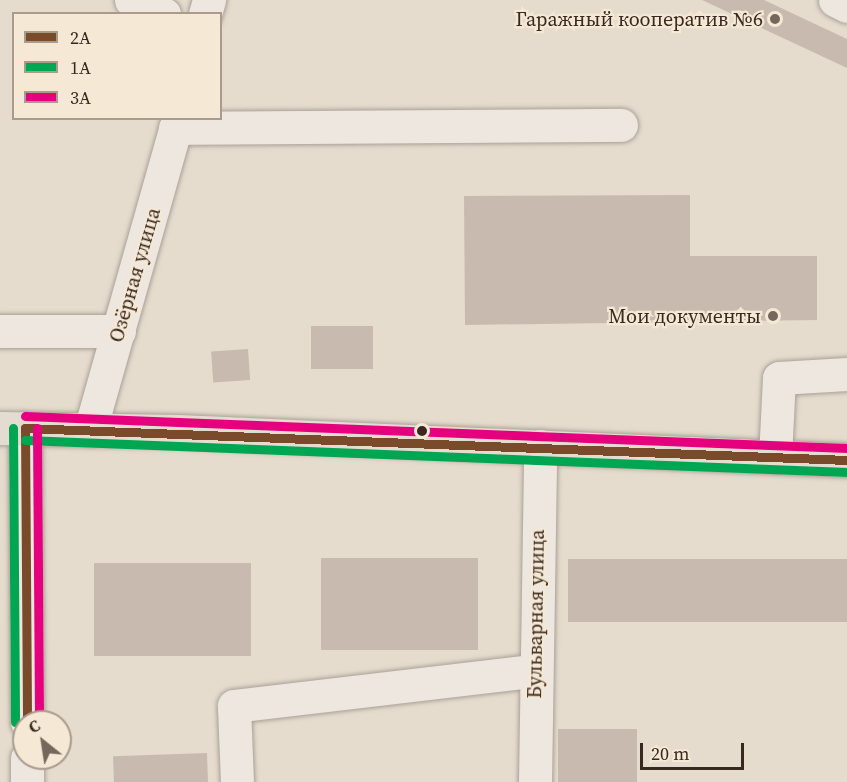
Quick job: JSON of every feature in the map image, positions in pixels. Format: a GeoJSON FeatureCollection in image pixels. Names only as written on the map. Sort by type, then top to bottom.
{"type":"FeatureCollection","features":[{"type":"Feature","properties":{"kind":"main road"},"geometry":{"type":"LineString","coordinates":[[13,428],[540,446],[847,460]]}},
{"type":"Feature","properties":{"kind":"street"},"geometry":{"type":"LineString","coordinates":[[131,0],[159,12]]}},
{"type":"Feature","properties":{"kind":"street"},"geometry":{"type":"LineString","coordinates":[[835,0],[847,6]]}},
{"type":"Feature","properties":{"kind":"street"},"geometry":{"type":"LineString","coordinates":[[176,123],[621,125]]}},
{"type":"Feature","properties":{"kind":"street","name":"Озёрная улица"},"geometry":{"type":"LineString","coordinates":[[90,430],[176,123]]}},
{"type":"Feature","properties":{"kind":"street"},"geometry":{"type":"LineString","coordinates":[[0,331],[119,331]]}},
{"type":"Feature","properties":{"kind":"street"},"geometry":{"type":"LineString","coordinates":[[776,457],[779,378],[847,374]]}},
{"type":"Feature","properties":{"kind":"street"},"geometry":{"type":"LineString","coordinates":[[13,428],[26,710]]}},
{"type":"Feature","properties":{"kind":"street","name":"Бульварная улица"},"geometry":{"type":"LineString","coordinates":[[535,782],[533,671],[540,446]]}},
{"type":"Feature","properties":{"kind":"street"},"geometry":{"type":"LineString","coordinates":[[237,782],[234,706],[533,671]]}},
{"type":"Feature","properties":{"kind":"building","name":"Гаражный кооператив №6"},"geometry":{"type":"Polygon","coordinates":[[[702,0],[764,0],[847,39],[847,68],[702,0]]]}},
{"type":"Feature","properties":{"kind":"building"},"geometry":{"type":"Polygon","coordinates":[[[690,195],[690,256],[817,256],[817,320],[465,325],[464,196],[690,195]]]}},
{"type":"Feature","properties":{"kind":"building"},"geometry":{"type":"Polygon","coordinates":[[[311,326],[373,326],[373,369],[311,369],[311,326]]]}},
{"type":"Feature","properties":{"kind":"building"},"geometry":{"type":"Polygon","coordinates":[[[248,349],[250,380],[213,383],[211,352],[248,349]]]}},
{"type":"Feature","properties":{"kind":"building"},"geometry":{"type":"Polygon","coordinates":[[[321,558],[478,558],[478,650],[321,650],[321,558]]]}},
{"type":"Feature","properties":{"kind":"building"},"geometry":{"type":"Polygon","coordinates":[[[568,559],[847,559],[847,622],[568,622],[568,559]]]}},
{"type":"Feature","properties":{"kind":"building"},"geometry":{"type":"Polygon","coordinates":[[[94,563],[251,563],[251,656],[94,656],[94,563]]]}},
{"type":"Feature","properties":{"kind":"building"},"geometry":{"type":"Polygon","coordinates":[[[558,729],[637,729],[637,782],[558,782],[558,729]]]}},
{"type":"Feature","properties":{"kind":"building"},"geometry":{"type":"Polygon","coordinates":[[[207,753],[208,782],[114,782],[113,756],[207,753]]]}},
{"type":"Feature","properties":{"kind":"transit line","name":"3А"},"geometry":{"type":"LineString","coordinates":[[25,416],[847,448]]}},
{"type":"Feature","properties":{"kind":"transit line","name":"1А"},"geometry":{"type":"LineString","coordinates":[[13,428],[15,710]]}},
{"type":"Feature","properties":{"kind":"transit line","name":"2А"},"geometry":{"type":"LineString","coordinates":[[25,428],[847,460]]}},
{"type":"Feature","properties":{"kind":"transit line","name":"2А"},"geometry":{"type":"LineString","coordinates":[[25,428],[27,710]]}},
{"type":"Feature","properties":{"kind":"transit line","name":"3А"},"geometry":{"type":"LineString","coordinates":[[37,428],[39,710]]}},
{"type":"Feature","properties":{"kind":"transit line","name":"1А"},"geometry":{"type":"LineString","coordinates":[[25,440],[847,472]]}},
{"type":"Feature","properties":{"kind":"place","name":"Гаражный кооператив №6"},"geometry":{"type":"Point","coordinates":[775,19]}},
{"type":"Feature","properties":{"kind":"place","name":"Мои документы"},"geometry":{"type":"Point","coordinates":[773,316]}}]}
